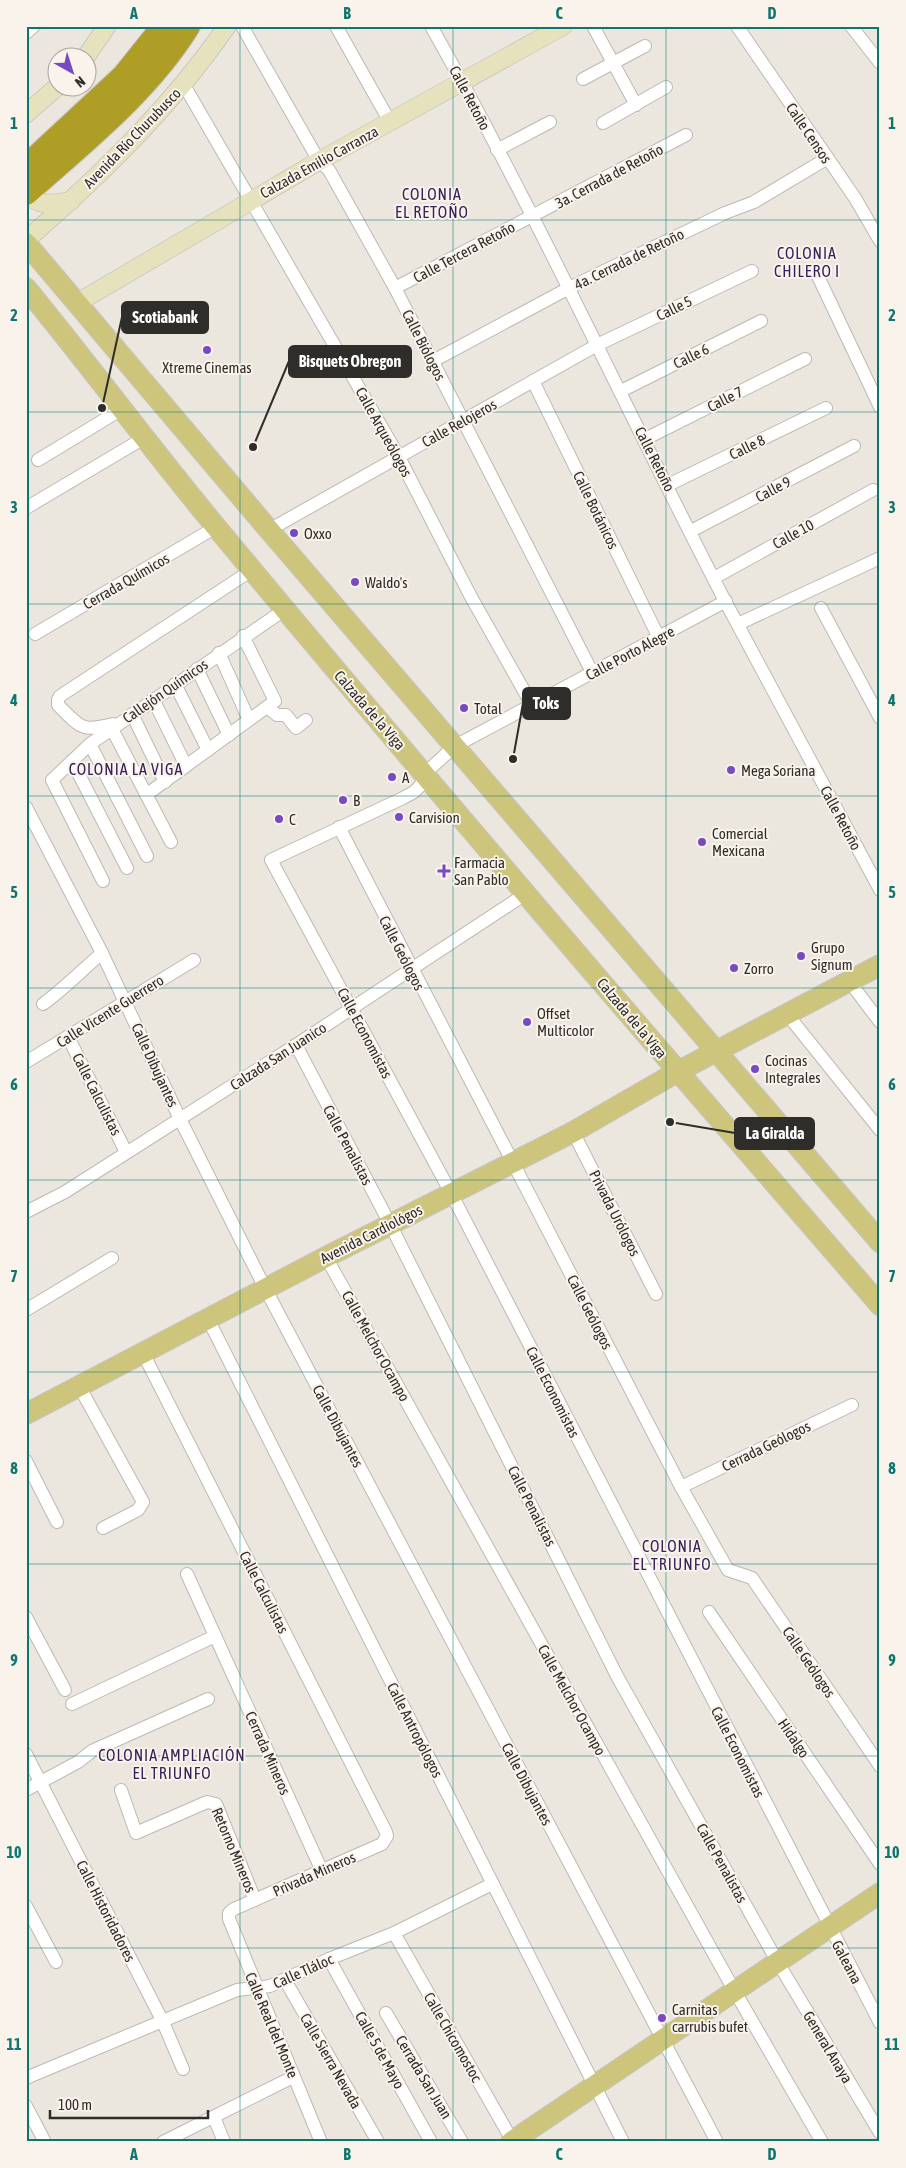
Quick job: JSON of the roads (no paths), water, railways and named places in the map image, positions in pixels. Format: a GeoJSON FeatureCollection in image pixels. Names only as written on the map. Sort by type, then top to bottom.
{"type":"FeatureCollection","features":[{"type":"Feature","properties":{"kind":"highway"},"geometry":{"type":"LineString","coordinates":[[26,193],[113,100],[164,26]]}},
{"type":"Feature","properties":{"kind":"highway"},"geometry":{"type":"LineString","coordinates":[[26,167],[163,60],[188,26]]}},
{"type":"Feature","properties":{"kind":"main road"},"geometry":{"type":"LineString","coordinates":[[26,242],[269,530],[880,1242]]}},
{"type":"Feature","properties":{"kind":"main road","name":"Calzada de la Viga"},"geometry":{"type":"LineString","coordinates":[[26,288],[144,438],[284,610],[678,1072],[880,1305]]}},
{"type":"Feature","properties":{"kind":"main road","name":"Avenida Cardiológos"},"geometry":{"type":"LineString","coordinates":[[26,1414],[326,1256],[573,1132],[678,1072],[880,966]]}},
{"type":"Feature","properties":{"kind":"main road"},"geometry":{"type":"LineString","coordinates":[[512,2141],[595,2087],[662,2039],[880,1893]]}},
{"type":"Feature","properties":{"kind":"street"},"geometry":{"type":"LineString","coordinates":[[26,33],[34,26]]}},
{"type":"Feature","properties":{"kind":"street"},"geometry":{"type":"LineString","coordinates":[[92,48],[107,26]]}},
{"type":"Feature","properties":{"kind":"street","name":"Avenida Río Churubusco"},"geometry":{"type":"LineString","coordinates":[[26,242],[71,201],[184,86],[227,26]]}},
{"type":"Feature","properties":{"kind":"street","name":"Calle Biólogos"},"geometry":{"type":"LineString","coordinates":[[242,26],[319,161],[329,170],[396,288],[592,672]]}},
{"type":"Feature","properties":{"kind":"street"},"geometry":{"type":"LineString","coordinates":[[336,26],[390,122]]}},
{"type":"Feature","properties":{"kind":"street","name":"Calle Retoño"},"geometry":{"type":"LineString","coordinates":[[431,26],[462,81],[569,288],[714,578],[880,890]]}},
{"type":"Feature","properties":{"kind":"street","name":"Calzada Emilio Carranza"},"geometry":{"type":"LineString","coordinates":[[77,303],[319,161],[563,26]]}},
{"type":"Feature","properties":{"kind":"street"},"geometry":{"type":"LineString","coordinates":[[593,26],[636,105]]}},
{"type":"Feature","properties":{"kind":"street","name":"Calle Censos"},"geometry":{"type":"LineString","coordinates":[[737,26],[826,159],[855,198],[880,241]]}},
{"type":"Feature","properties":{"kind":"street"},"geometry":{"type":"LineString","coordinates":[[851,26],[879,60]]}},
{"type":"Feature","properties":{"kind":"street"},"geometry":{"type":"LineString","coordinates":[[583,80],[645,46]]}},
{"type":"Feature","properties":{"kind":"street","name":"Calle Arqueólogos"},"geometry":{"type":"LineString","coordinates":[[184,86],[399,457],[470,595],[532,705]]}},
{"type":"Feature","properties":{"kind":"street"},"geometry":{"type":"LineString","coordinates":[[603,123],[666,87]]}},
{"type":"Feature","properties":{"kind":"street"},"geometry":{"type":"LineString","coordinates":[[26,114],[48,95]]}},
{"type":"Feature","properties":{"kind":"street"},"geometry":{"type":"LineString","coordinates":[[498,150],[550,122]]}},
{"type":"Feature","properties":{"kind":"street","name":"3a. Cerrada de Retoño"},"geometry":{"type":"LineString","coordinates":[[532,216],[686,135]]}},
{"type":"Feature","properties":{"kind":"street","name":"4a. Cerrada de Retoño"},"geometry":{"type":"LineString","coordinates":[[433,361],[569,288],[725,212],[754,202],[826,159]]}},
{"type":"Feature","properties":{"kind":"street"},"geometry":{"type":"LineString","coordinates":[[26,193],[34,202],[42,204],[71,201]]}},
{"type":"Feature","properties":{"kind":"street","name":"Calle Tercera Retoño"},"geometry":{"type":"LineString","coordinates":[[396,288],[532,216]]}},
{"type":"Feature","properties":{"kind":"street"},"geometry":{"type":"LineString","coordinates":[[815,270],[880,408]]}},
{"type":"Feature","properties":{"kind":"street","name":"Calle 5"},"geometry":{"type":"LineString","coordinates":[[597,345],[752,271]]}},
{"type":"Feature","properties":{"kind":"street","name":"Calle 6"},"geometry":{"type":"LineString","coordinates":[[621,391],[762,321]]}},
{"type":"Feature","properties":{"kind":"street","name":"Calle Relojeros"},"geometry":{"type":"LineString","coordinates":[[269,530],[597,345]]}},
{"type":"Feature","properties":{"kind":"street","name":"Calle 7"},"geometry":{"type":"LineString","coordinates":[[645,440],[805,359]]}},
{"type":"Feature","properties":{"kind":"street","name":"Calle Botánicos"},"geometry":{"type":"LineString","coordinates":[[533,381],[659,638]]}},
{"type":"Feature","properties":{"kind":"street","name":"Calle 8"},"geometry":{"type":"LineString","coordinates":[[668,485],[826,408]]}},
{"type":"Feature","properties":{"kind":"street"},"geometry":{"type":"LineString","coordinates":[[38,460],[122,409]]}},
{"type":"Feature","properties":{"kind":"street"},"geometry":{"type":"LineString","coordinates":[[26,508],[144,438]]}},
{"type":"Feature","properties":{"kind":"street","name":"Calle 9"},"geometry":{"type":"LineString","coordinates":[[692,531],[854,446]]}},
{"type":"Feature","properties":{"kind":"street","name":"Calle 10"},"geometry":{"type":"LineString","coordinates":[[714,578],[873,490]]}},
{"type":"Feature","properties":{"kind":"street","name":"Cerrada Químicos"},"geometry":{"type":"LineString","coordinates":[[35,634],[216,527]]}},
{"type":"Feature","properties":{"kind":"street"},"geometry":{"type":"LineString","coordinates":[[738,624],[880,558]]}},
{"type":"Feature","properties":{"kind":"street"},"geometry":{"type":"LineString","coordinates":[[171,842],[146,795],[116,725],[92,729],[83,727],[58,705],[58,700],[60,696],[252,570]]}},
{"type":"Feature","properties":{"kind":"street","name":"Calle Porto Alegre"},"geometry":{"type":"LineString","coordinates":[[271,860],[409,795],[421,785],[424,774],[455,746],[726,601]]}},
{"type":"Feature","properties":{"kind":"street"},"geometry":{"type":"LineString","coordinates":[[821,608],[880,718]]}},
{"type":"Feature","properties":{"kind":"street","name":"Callejón Químicos"},"geometry":{"type":"LineString","coordinates":[[103,881],[52,780],[90,744],[243,636],[284,610]]}},
{"type":"Feature","properties":{"kind":"street"},"geometry":{"type":"LineString","coordinates":[[146,795],[275,701],[243,636]]}},
{"type":"Feature","properties":{"kind":"street"},"geometry":{"type":"LineString","coordinates":[[219,653],[249,720]]}},
{"type":"Feature","properties":{"kind":"street"},"geometry":{"type":"LineString","coordinates":[[197,669],[229,734]]}},
{"type":"Feature","properties":{"kind":"street"},"geometry":{"type":"LineString","coordinates":[[175,684],[208,750]]}},
{"type":"Feature","properties":{"kind":"street"},"geometry":{"type":"LineString","coordinates":[[153,700],[186,766]]}},
{"type":"Feature","properties":{"kind":"street"},"geometry":{"type":"LineString","coordinates":[[267,707],[277,715],[286,715],[296,728],[306,720]]}},
{"type":"Feature","properties":{"kind":"street"},"geometry":{"type":"LineString","coordinates":[[132,714],[165,782]]}},
{"type":"Feature","properties":{"kind":"street"},"geometry":{"type":"LineString","coordinates":[[90,744],[147,856]]}},
{"type":"Feature","properties":{"kind":"street"},"geometry":{"type":"LineString","coordinates":[[72,761],[126,868]]}},
{"type":"Feature","properties":{"kind":"street","name":"Calle Dibujantes"},"geometry":{"type":"LineString","coordinates":[[26,807],[102,953],[180,1119],[265,1288],[717,2142]]}},
{"type":"Feature","properties":{"kind":"street","name":"Calle Geólogos"},"geometry":{"type":"LineString","coordinates":[[339,827],[411,970],[513,1162],[681,1487],[728,1570],[752,1578],[880,1766]]}},
{"type":"Feature","properties":{"kind":"street","name":"Calle Economistas"},"geometry":{"type":"LineString","coordinates":[[271,860],[451,1193],[829,1927]]}},
{"type":"Feature","properties":{"kind":"street","name":"Calzada San Juanico"},"geometry":{"type":"LineString","coordinates":[[26,1212],[65,1192],[180,1119],[527,893]]}},
{"type":"Feature","properties":{"kind":"street"},"geometry":{"type":"LineString","coordinates":[[43,1004],[71,984],[102,953]]}},
{"type":"Feature","properties":{"kind":"street","name":"Calle Vicente Guerrero"},"geometry":{"type":"LineString","coordinates":[[26,1062],[194,960]]}},
{"type":"Feature","properties":{"kind":"street"},"geometry":{"type":"LineString","coordinates":[[849,981],[880,1022]]}},
{"type":"Feature","properties":{"kind":"street"},"geometry":{"type":"LineString","coordinates":[[787,1014],[880,1130]]}},
{"type":"Feature","properties":{"kind":"street","name":"Calle Calculistas"},"geometry":{"type":"LineString","coordinates":[[68,1037],[126,1152]]}},
{"type":"Feature","properties":{"kind":"street","name":"Calle Penalistas"},"geometry":{"type":"LineString","coordinates":[[296,1045],[390,1224],[617,1676],[777,1962]]}},
{"type":"Feature","properties":{"kind":"street","name":"Privada Urólogos"},"geometry":{"type":"LineString","coordinates":[[573,1132],[656,1294]]}},
{"type":"Feature","properties":{"kind":"street","name":"Calle Melchor Ocampo"},"geometry":{"type":"LineString","coordinates":[[326,1256],[734,1990],[822,2142]]}},
{"type":"Feature","properties":{"kind":"street"},"geometry":{"type":"LineString","coordinates":[[26,1310],[112,1258]]}},
{"type":"Feature","properties":{"kind":"street","name":"Calle Antropólogos"},"geometry":{"type":"LineString","coordinates":[[208,1319],[622,2142]]}},
{"type":"Feature","properties":{"kind":"street","name":"Calle Calculistas"},"geometry":{"type":"LineString","coordinates":[[142,1353],[386,1832]]}},
{"type":"Feature","properties":{"kind":"street"},"geometry":{"type":"LineString","coordinates":[[79,1386],[143,1502],[138,1510],[103,1528]]}},
{"type":"Feature","properties":{"kind":"street","name":"Cerrada Geólogos"},"geometry":{"type":"LineString","coordinates":[[681,1487],[852,1405]]}},
{"type":"Feature","properties":{"kind":"street"},"geometry":{"type":"LineString","coordinates":[[26,1461],[57,1522]]}},
{"type":"Feature","properties":{"kind":"street","name":"Cerrada Mineros"},"geometry":{"type":"LineString","coordinates":[[187,1574],[322,1871]]}},
{"type":"Feature","properties":{"kind":"street","name":"Hidalgo"},"geometry":{"type":"LineString","coordinates":[[709,1612],[880,1864]]}},
{"type":"Feature","properties":{"kind":"street"},"geometry":{"type":"LineString","coordinates":[[26,1617],[66,1690]]}},
{"type":"Feature","properties":{"kind":"street"},"geometry":{"type":"LineString","coordinates":[[72,1704],[215,1636]]}},
{"type":"Feature","properties":{"kind":"street"},"geometry":{"type":"LineString","coordinates":[[26,1790],[92,1751],[208,1699]]}},
{"type":"Feature","properties":{"kind":"street","name":"Calle Historidadores"},"geometry":{"type":"LineString","coordinates":[[26,1754],[163,2022],[183,2069]]}},
{"type":"Feature","properties":{"kind":"street","name":"Retorno Mineros"},"geometry":{"type":"LineString","coordinates":[[121,1790],[136,1833],[213,1802],[218,1807],[255,1900]]}},
{"type":"Feature","properties":{"kind":"street","name":"Privada Mineros"},"geometry":{"type":"LineString","coordinates":[[234,1909],[382,1844],[387,1836],[386,1832]]}},
{"type":"Feature","properties":{"kind":"street","name":"Calle Tláloc"},"geometry":{"type":"LineString","coordinates":[[26,2078],[237,1990],[270,1986],[285,1980],[329,1959],[394,1933],[492,1884]]}},
{"type":"Feature","properties":{"kind":"street"},"geometry":{"type":"LineString","coordinates":[[26,1906],[56,1962]]}},
{"type":"Feature","properties":{"kind":"street","name":"Calle Real del Monte"},"geometry":{"type":"LineString","coordinates":[[234,1909],[229,1913],[229,1919],[321,2142]]}},
{"type":"Feature","properties":{"kind":"street","name":"Galeana"},"geometry":{"type":"LineString","coordinates":[[829,1927],[880,2023]]}},
{"type":"Feature","properties":{"kind":"street","name":"Calle Chicomostoc"},"geometry":{"type":"LineString","coordinates":[[394,1933],[512,2141]]}},
{"type":"Feature","properties":{"kind":"street","name":"Calle 5 de Mayo"},"geometry":{"type":"LineString","coordinates":[[329,1959],[431,2142]]}},
{"type":"Feature","properties":{"kind":"street","name":"General Anaya"},"geometry":{"type":"LineString","coordinates":[[777,1962],[880,2133]]}},
{"type":"Feature","properties":{"kind":"street","name":"Calle Sierra Nevada"},"geometry":{"type":"LineString","coordinates":[[285,1980],[378,2142]]}},
{"type":"Feature","properties":{"kind":"street","name":"Cerrada San Juan"},"geometry":{"type":"LineString","coordinates":[[386,2013],[462,2142]]}},
{"type":"Feature","properties":{"kind":"street"},"geometry":{"type":"LineString","coordinates":[[164,2142],[186,2137],[214,2117],[293,2077]]}},
{"type":"Feature","properties":{"kind":"street"},"geometry":{"type":"LineString","coordinates":[[26,2106],[45,2142]]}},
{"type":"Feature","properties":{"kind":"street"},"geometry":{"type":"LineString","coordinates":[[214,2117],[224,2142]]}},
{"type":"Feature","properties":{"kind":"place","name":"Xtreme Cinemas"},"geometry":{"type":"Point","coordinates":[207,350]}},
{"type":"Feature","properties":{"kind":"place","name":"Scotiabank"},"geometry":{"type":"Point","coordinates":[102,408]}},
{"type":"Feature","properties":{"kind":"place","name":"Bisquets Obregon"},"geometry":{"type":"Point","coordinates":[253,447]}},
{"type":"Feature","properties":{"kind":"place","name":"Oxxo"},"geometry":{"type":"Point","coordinates":[294,533]}},
{"type":"Feature","properties":{"kind":"place","name":"Waldo's"},"geometry":{"type":"Point","coordinates":[355,582]}},
{"type":"Feature","properties":{"kind":"place","name":"Total"},"geometry":{"type":"Point","coordinates":[464,708]}},
{"type":"Feature","properties":{"kind":"place","name":"Toks"},"geometry":{"type":"Point","coordinates":[513,759]}},
{"type":"Feature","properties":{"kind":"place","name":"Mega Soriana"},"geometry":{"type":"Point","coordinates":[731,770]}},
{"type":"Feature","properties":{"kind":"place","name":"A"},"geometry":{"type":"Point","coordinates":[392,777]}},
{"type":"Feature","properties":{"kind":"place","name":"B"},"geometry":{"type":"Point","coordinates":[343,800]}},
{"type":"Feature","properties":{"kind":"place","name":"Carvision"},"geometry":{"type":"Point","coordinates":[399,817]}},
{"type":"Feature","properties":{"kind":"place","name":"C"},"geometry":{"type":"Point","coordinates":[279,819]}},
{"type":"Feature","properties":{"kind":"place","name":"Comercial Mexicana"},"geometry":{"type":"Point","coordinates":[702,842]}},
{"type":"Feature","properties":{"kind":"place","name":"Farmacia San Pablo"},"geometry":{"type":"Point","coordinates":[444,871]}},
{"type":"Feature","properties":{"kind":"place","name":"Grupo Signum"},"geometry":{"type":"Point","coordinates":[801,956]}},
{"type":"Feature","properties":{"kind":"place","name":"Zorro"},"geometry":{"type":"Point","coordinates":[734,968]}},
{"type":"Feature","properties":{"kind":"place","name":"Offset Multicolor"},"geometry":{"type":"Point","coordinates":[527,1022]}},
{"type":"Feature","properties":{"kind":"place","name":"Cocinas Integrales"},"geometry":{"type":"Point","coordinates":[755,1069]}},
{"type":"Feature","properties":{"kind":"place","name":"La Giralda"},"geometry":{"type":"Point","coordinates":[670,1122]}},
{"type":"Feature","properties":{"kind":"place","name":"Carnitas carrubis bufet"},"geometry":{"type":"Point","coordinates":[662,2018]}},
{"type":"Feature","properties":{"kind":"district","name":"COLONIA EL RETOÑO"},"geometry":{"type":"Point","coordinates":[432,203]}},
{"type":"Feature","properties":{"kind":"district","name":"COLONIA CHILERO I"},"geometry":{"type":"Point","coordinates":[807,262]}},
{"type":"Feature","properties":{"kind":"district","name":"COLONIA LA VIGA"},"geometry":{"type":"Point","coordinates":[126,769]}},
{"type":"Feature","properties":{"kind":"district","name":"COLONIA EL TRIUNFO"},"geometry":{"type":"Point","coordinates":[672,1555]}},
{"type":"Feature","properties":{"kind":"district","name":"COLONIA AMPLIACIÓN EL TRIUNFO"},"geometry":{"type":"Point","coordinates":[172,1764]}}]}
